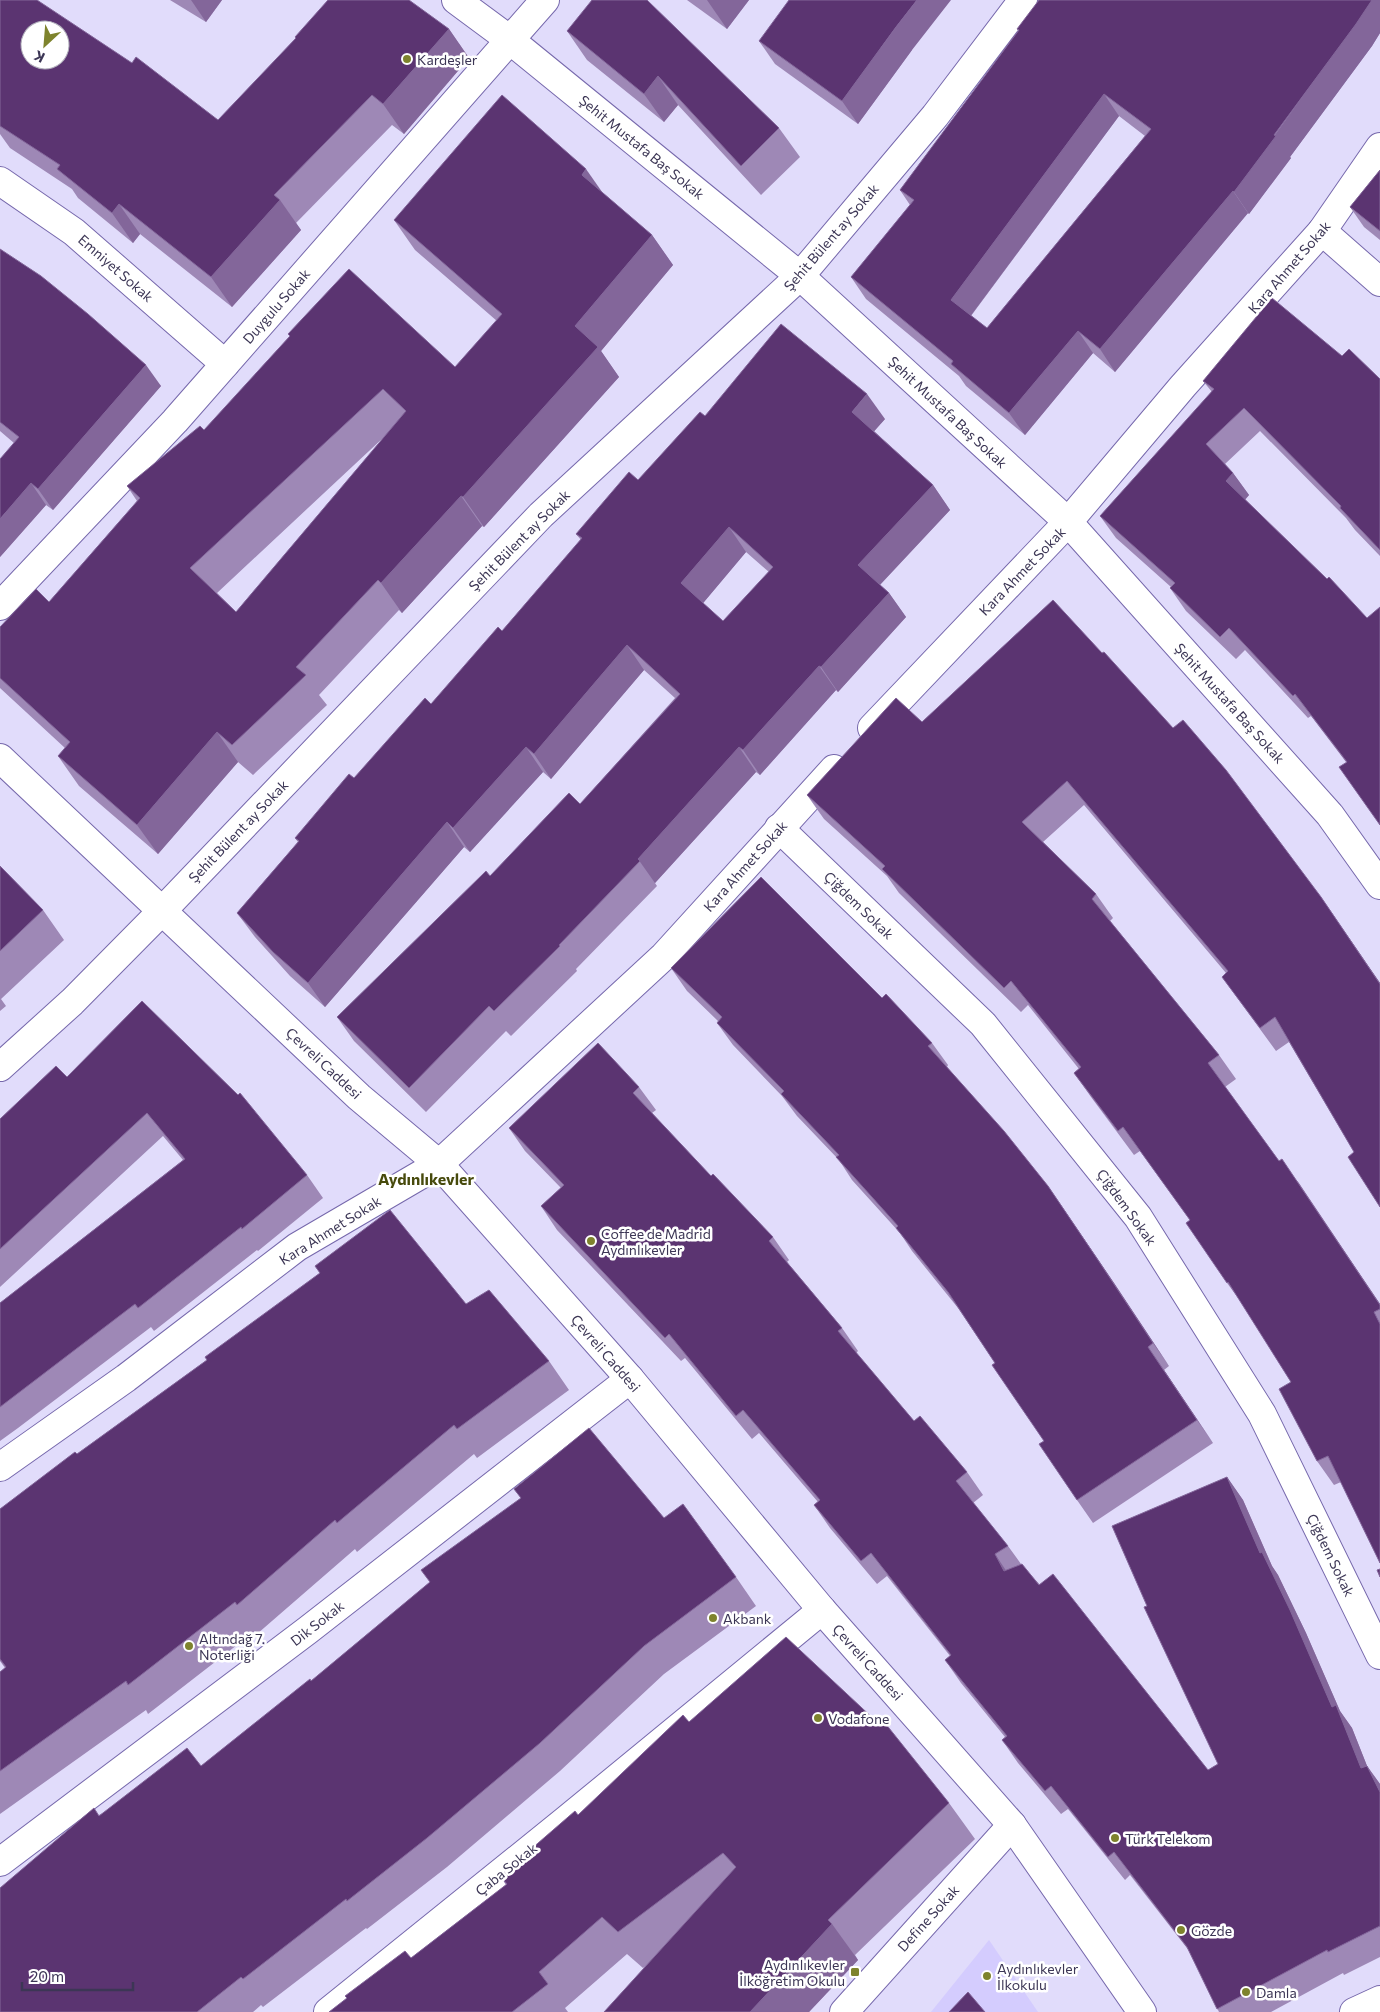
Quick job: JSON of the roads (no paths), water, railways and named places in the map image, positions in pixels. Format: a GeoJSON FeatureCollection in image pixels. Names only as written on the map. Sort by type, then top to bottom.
{"type":"FeatureCollection","features":[{"type":"Feature","properties":{"kind":"street","name":"Şehit Mustafa Baş Sokak"},"geometry":{"type":"LineString","coordinates":[[456,0],[510,40],[800,276],[1068,522],[1330,814],[1380,885]]}},
{"type":"Feature","properties":{"kind":"street","name":"Duygulu Sokak"},"geometry":{"type":"LineString","coordinates":[[0,606],[174,421],[545,0]]}},
{"type":"Feature","properties":{"kind":"street","name":"Şehit Bülent ay Sokak"},"geometry":{"type":"LineString","coordinates":[[0,1067],[72,1002],[162,911],[541,516],[800,276],[935,116],[1023,0]]}},
{"type":"Feature","properties":{"kind":"street","name":"Kara Ahmet Sokak"},"geometry":{"type":"LineString","coordinates":[[0,1467],[126,1378],[298,1248],[439,1164],[664,956],[779,828],[1068,522],[1183,386],[1322,231],[1380,146]]}},
{"type":"Feature","properties":{"kind":"street","name":"Emniyet Sokak"},"geometry":{"type":"LineString","coordinates":[[0,181],[74,232],[224,364]]}},
{"type":"Feature","properties":{"kind":"street"},"geometry":{"type":"LineString","coordinates":[[1322,231],[1380,282]]}},
{"type":"Feature","properties":{"kind":"street","name":"Çevreli Caddesi"},"geometry":{"type":"LineString","coordinates":[[0,758],[359,1097],[439,1164],[630,1379],[822,1610],[1012,1825],[1142,2012]]}},
{"type":"Feature","properties":{"kind":"street","name":"Çiğdem Sokak"},"geometry":{"type":"LineString","coordinates":[[779,828],[983,1024],[1138,1217],[1262,1414],[1380,1655]]}},
{"type":"Feature","properties":{"kind":"street","name":"Dik Sokak"},"geometry":{"type":"LineString","coordinates":[[0,1862],[308,1630],[630,1379]]}},
{"type":"Feature","properties":{"kind":"street","name":"Çaba Sokak"},"geometry":{"type":"LineString","coordinates":[[328,2012],[822,1610]]}},
{"type":"Feature","properties":{"kind":"street","name":"Define Sokak"},"geometry":{"type":"LineString","coordinates":[[844,2012],[1012,1825]]}},
{"type":"Feature","properties":{"kind":"street"},"geometry":{"type":"LineString","coordinates":[[1354,2012],[1380,2000]]}},
{"type":"Feature","properties":{"kind":"place","name":"Kardeşler"},"geometry":{"type":"Point","coordinates":[407,59]}},
{"type":"Feature","properties":{"kind":"place","name":"Coffee de Madrid Aydınlıkevler"},"geometry":{"type":"Point","coordinates":[591,1241]}},
{"type":"Feature","properties":{"kind":"place","name":"Akbank"},"geometry":{"type":"Point","coordinates":[713,1618]}},
{"type":"Feature","properties":{"kind":"place","name":"Altındağ 7. Noterliği"},"geometry":{"type":"Point","coordinates":[189,1646]}},
{"type":"Feature","properties":{"kind":"place","name":"Vodafone"},"geometry":{"type":"Point","coordinates":[818,1718]}},
{"type":"Feature","properties":{"kind":"place","name":"Türk Telekom"},"geometry":{"type":"Point","coordinates":[1115,1838]}},
{"type":"Feature","properties":{"kind":"place","name":"Gözde"},"geometry":{"type":"Point","coordinates":[1181,1930]}},
{"type":"Feature","properties":{"kind":"place","name":"Aydınlıkevler İlköğretim Okulu"},"geometry":{"type":"Point","coordinates":[855,1972]}},
{"type":"Feature","properties":{"kind":"place","name":"Aydınlıkevler İlkokulu"},"geometry":{"type":"Point","coordinates":[987,1976]}},
{"type":"Feature","properties":{"kind":"place","name":"Damla"},"geometry":{"type":"Point","coordinates":[1246,1992]}},
{"type":"Feature","properties":{"kind":"district","name":"Aydınlıkevler"},"geometry":{"type":"Point","coordinates":[426,1178]}}]}
